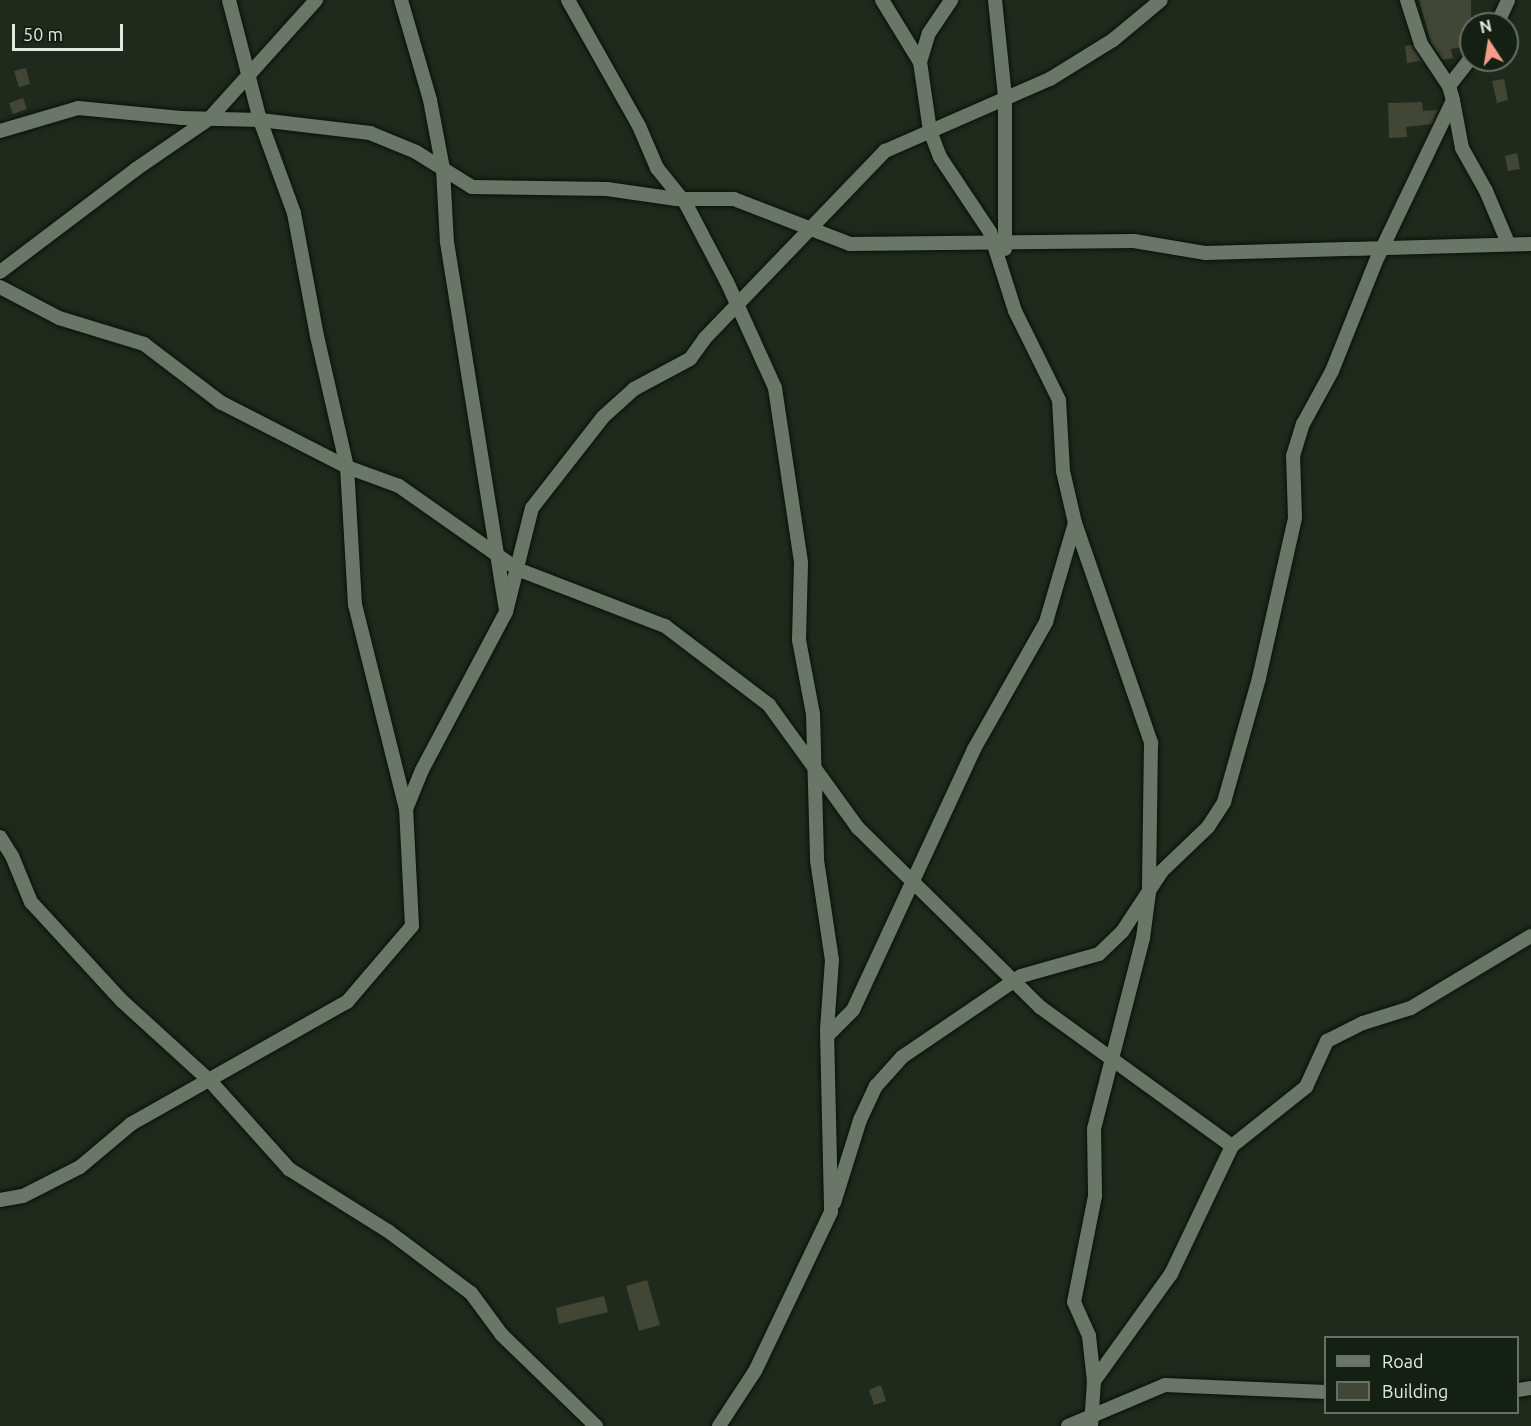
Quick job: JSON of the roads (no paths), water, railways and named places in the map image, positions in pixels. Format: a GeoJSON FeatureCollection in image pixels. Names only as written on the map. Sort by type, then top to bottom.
{"type":"FeatureCollection","features":[{"type":"Feature","properties":{"kind":"street"},"geometry":{"type":"LineString","coordinates":[[0,1200],[33,1192],[80,1167],[131,1124],[211,1082],[347,1002],[412,926],[406,809],[355,605],[347,467],[317,336],[294,213],[260,120],[229,0]]}},
{"type":"Feature","properties":{"kind":"street"},"geometry":{"type":"LineString","coordinates":[[0,272],[136,169],[209,119],[316,0]]}},
{"type":"Feature","properties":{"kind":"street"},"geometry":{"type":"LineString","coordinates":[[401,0],[430,100],[443,169],[447,242],[506,612]]}},
{"type":"Feature","properties":{"kind":"street"},"geometry":{"type":"LineString","coordinates":[[568,0],[639,126],[657,168],[683,199],[737,305],[774,388],[779,411],[801,563],[799,640],[813,714],[817,771],[817,860],[832,960],[828,1035],[831,1212]]}},
{"type":"Feature","properties":{"kind":"street"},"geometry":{"type":"LineString","coordinates":[[882,0],[920,62],[930,131],[940,157],[1000,243]]}},
{"type":"Feature","properties":{"kind":"street"},"geometry":{"type":"LineString","coordinates":[[920,62],[929,33],[951,0]]}},
{"type":"Feature","properties":{"kind":"street"},"geometry":{"type":"LineString","coordinates":[[995,0],[1005,97],[1000,243],[1002,269],[1015,311],[1059,400],[1063,471],[1075,523],[1151,743],[1149,892],[1143,938],[1110,1059],[1094,1129],[1095,1196],[1074,1302],[1089,1336],[1094,1381],[1092,1421]]}},
{"type":"Feature","properties":{"kind":"street"},"geometry":{"type":"LineString","coordinates":[[406,809],[422,770],[506,612],[532,508],[547,484],[578,453],[603,417],[634,389],[690,359],[737,305],[885,151],[1050,79],[1095,51],[1161,0]]}},
{"type":"Feature","properties":{"kind":"street"},"geometry":{"type":"LineString","coordinates":[[1407,0],[1421,44],[1449,86],[1462,148],[1486,191],[1508,243]]}},
{"type":"Feature","properties":{"kind":"street"},"geometry":{"type":"LineString","coordinates":[[1449,86],[1460,72]]}},
{"type":"Feature","properties":{"kind":"street"},"geometry":{"type":"LineString","coordinates":[[719,1426],[755,1371],[831,1212],[860,1120],[876,1086],[902,1057],[1013,981],[1100,954],[1122,932],[1162,871],[1208,827],[1224,802],[1258,678],[1295,518],[1293,456],[1304,424],[1332,371],[1383,249],[1453,100]]}},
{"type":"Feature","properties":{"kind":"street"},"geometry":{"type":"LineString","coordinates":[[0,131],[78,108],[209,119],[260,120],[370,133],[416,152],[472,187],[607,189],[683,199],[734,199],[809,231],[850,244],[1134,241],[1206,253],[1531,244]]}},
{"type":"Feature","properties":{"kind":"street"},"geometry":{"type":"LineString","coordinates":[[0,287],[59,318],[144,344],[220,402],[347,467],[399,486],[517,569],[666,626],[769,705],[858,828],[1040,1007],[1232,1146]]}},
{"type":"Feature","properties":{"kind":"street"},"geometry":{"type":"LineString","coordinates":[[828,1035],[853,1010],[911,880],[974,749],[1046,622],[1075,523]]}},
{"type":"Feature","properties":{"kind":"street"},"geometry":{"type":"LineString","coordinates":[[0,837],[12,856],[31,902],[122,1001],[211,1082],[289,1169],[388,1231],[471,1293],[502,1335],[596,1426]]}},
{"type":"Feature","properties":{"kind":"street"},"geometry":{"type":"LineString","coordinates":[[1094,1381],[1171,1274],[1232,1146],[1306,1087],[1327,1041],[1363,1023],[1411,1008],[1531,936]]}},
{"type":"Feature","properties":{"kind":"street"},"geometry":{"type":"LineString","coordinates":[[1068,1426],[1092,1421],[1165,1385],[1324,1392]]}}]}
